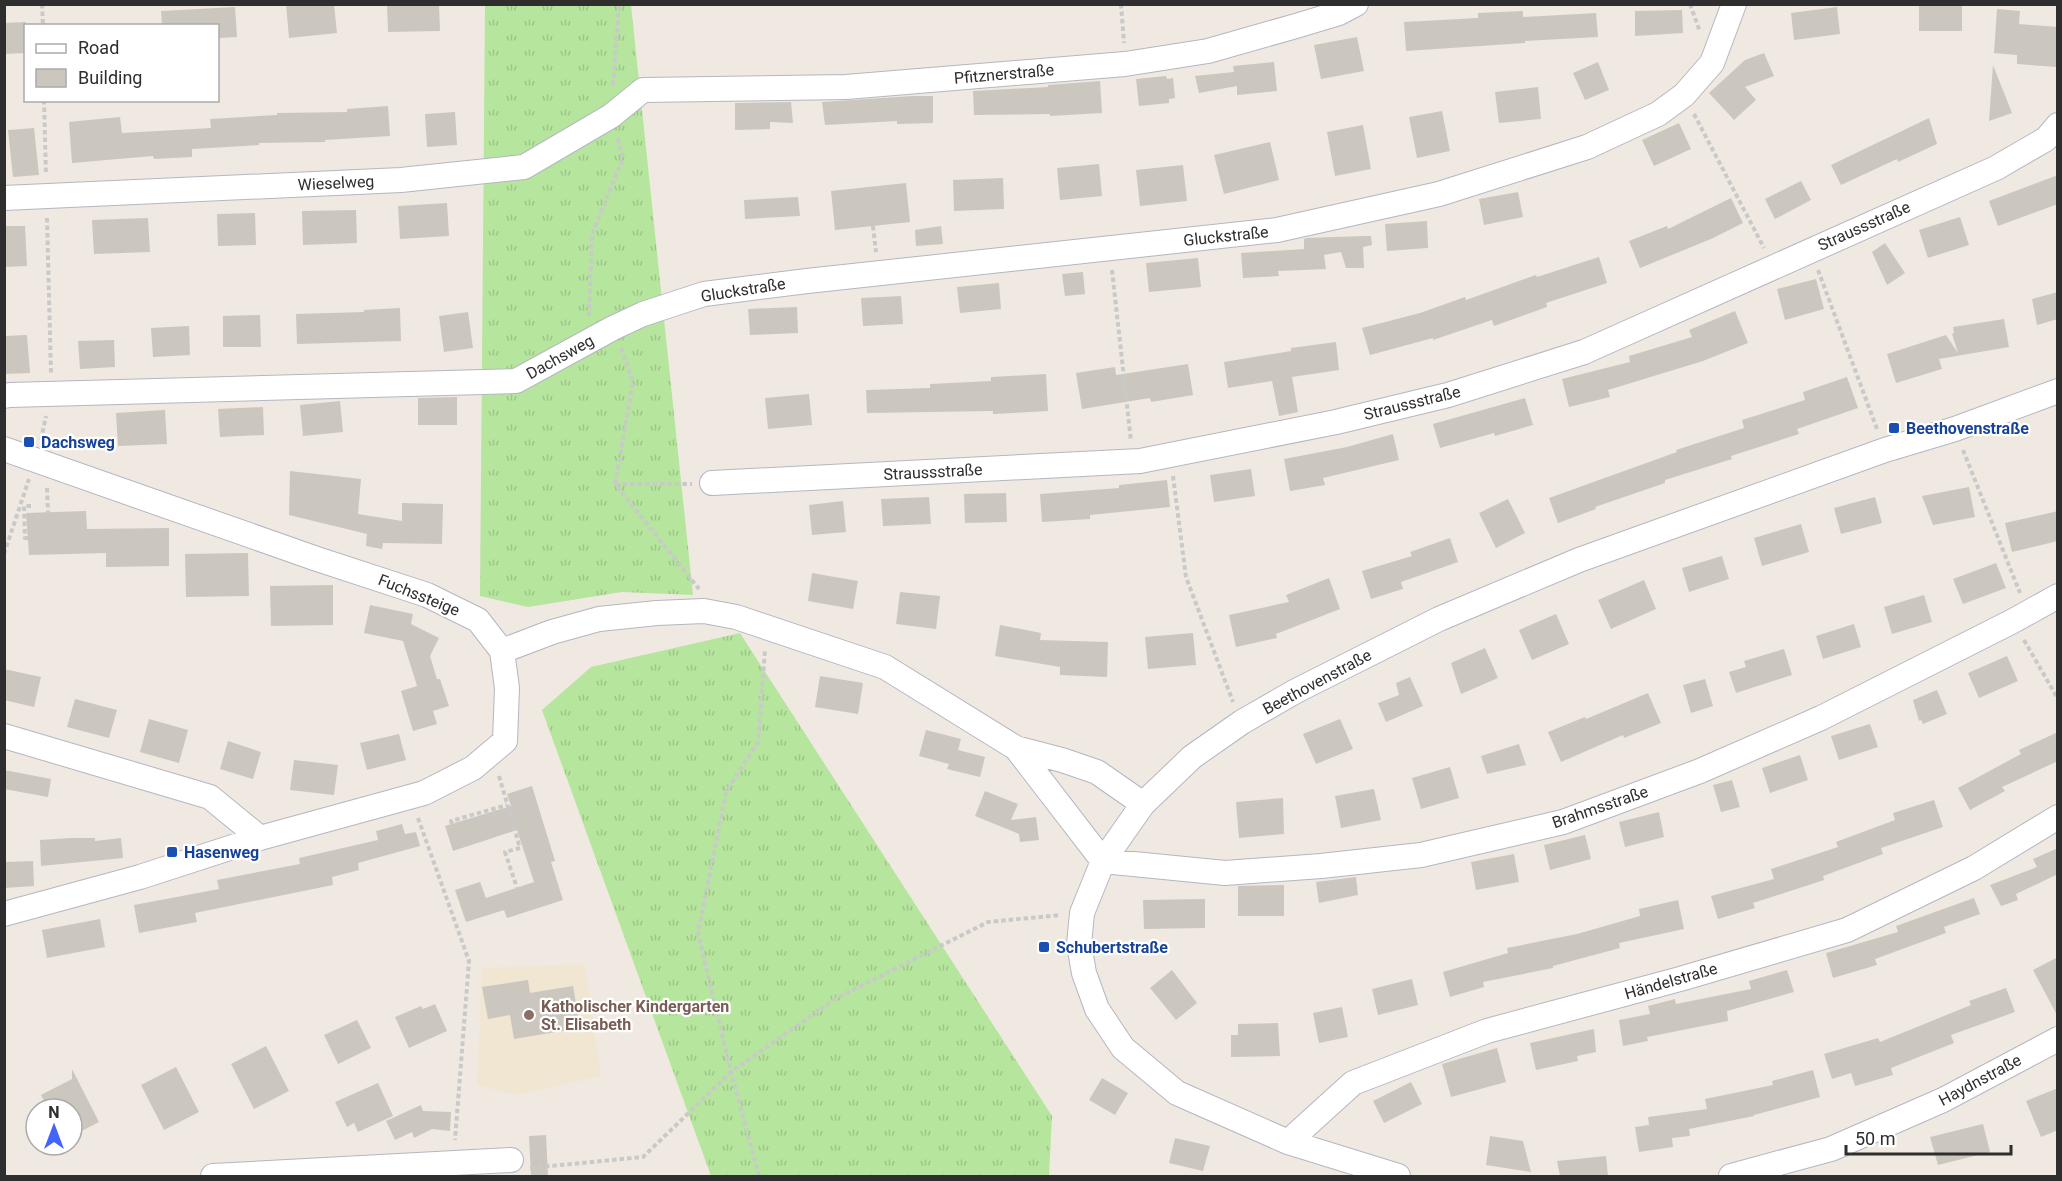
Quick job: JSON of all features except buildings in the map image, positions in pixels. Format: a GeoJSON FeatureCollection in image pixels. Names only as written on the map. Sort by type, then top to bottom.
{"type":"FeatureCollection","features":[{"type":"Feature","properties":{"kind":"street","name":"Pfitznerstraße"},"geometry":{"type":"LineString","coordinates":[[643,90],[846,87],[1125,64],[1208,51],[1339,13],[1356,4]]}},
{"type":"Feature","properties":{"kind":"street","name":"Gluckstraße"},"geometry":{"type":"LineString","coordinates":[[643,314],[704,294],[1277,230],[1439,194],[1587,147],[1658,114],[1684,94],[1712,63],[1734,4]]}},
{"type":"Feature","properties":{"kind":"street","name":"Wieselweg"},"geometry":{"type":"LineString","coordinates":[[4,198],[400,180],[524,167],[611,116],[643,90]]}},
{"type":"Feature","properties":{"kind":"street","name":"Straussstraße"},"geometry":{"type":"LineString","coordinates":[[712,483],[1140,461],[1336,422],[1448,395],[1584,352],[1996,168],[2046,139],[2058,125]]}},
{"type":"Feature","properties":{"kind":"street","name":"Dachsweg"},"geometry":{"type":"LineString","coordinates":[[4,396],[282,386],[516,381],[643,314]]}},
{"type":"Feature","properties":{"kind":"street","name":"Beethovenstraße"},"geometry":{"type":"LineString","coordinates":[[1398,1176],[1288,1142],[1178,1093],[1123,1048],[1097,1009],[1084,973],[1079,944],[1082,913],[1103,861],[1143,804],[1192,757],[1242,722],[1296,691],[1439,620],[1579,560],[1885,450],[1955,429],[2056,394]]}},
{"type":"Feature","properties":{"kind":"street","name":"Fuchssteige"},"geometry":{"type":"LineString","coordinates":[[4,449],[426,595],[478,620],[502,651]]}},
{"type":"Feature","properties":{"kind":"street","name":"Brahmsstraße"},"geometry":{"type":"LineString","coordinates":[[1103,861],[1225,873],[1321,866],[1421,855],[1563,822],[1700,771],[1821,718],[2058,596]]}},
{"type":"Feature","properties":{"kind":"street"},"geometry":{"type":"LineString","coordinates":[[4,914],[166,869],[260,838],[424,793],[473,768],[505,741],[507,688],[502,651],[552,632],[599,620],[657,613],[704,611],[736,616],[885,667],[1016,748],[1097,772],[1143,804]]}},
{"type":"Feature","properties":{"kind":"street"},"geometry":{"type":"LineString","coordinates":[[4,736],[210,797],[260,838]]}},
{"type":"Feature","properties":{"kind":"street"},"geometry":{"type":"LineString","coordinates":[[1016,748],[1103,861]]}},
{"type":"Feature","properties":{"kind":"street","name":"Händelstraße"},"geometry":{"type":"LineString","coordinates":[[1288,1142],[1353,1083],[1487,1031],[1680,979],[1847,930],[1974,868],[2058,817]]}},
{"type":"Feature","properties":{"kind":"street","name":"Haydnstraße"},"geometry":{"type":"LineString","coordinates":[[1731,1176],[1831,1149],[1943,1100],[2058,1039]]}},
{"type":"Feature","properties":{"kind":"street"},"geometry":{"type":"LineString","coordinates":[[213,1176],[511,1161]]}},
{"type":"Feature","properties":{"kind":"path"},"geometry":{"type":"LineString","coordinates":[[42,4],[43,24]]}},
{"type":"Feature","properties":{"kind":"path"},"geometry":{"type":"LineString","coordinates":[[588,341],[592,234],[624,158],[611,116],[619,4]]}},
{"type":"Feature","properties":{"kind":"path"},"geometry":{"type":"LineString","coordinates":[[1121,4],[1125,64]]}},
{"type":"Feature","properties":{"kind":"path"},"geometry":{"type":"LineString","coordinates":[[1684,94],[1774,267]]}},
{"type":"Feature","properties":{"kind":"path"},"geometry":{"type":"LineString","coordinates":[[44,102],[46,185]]}},
{"type":"Feature","properties":{"kind":"path"},"geometry":{"type":"LineString","coordinates":[[48,226],[51,376]]}},
{"type":"Feature","properties":{"kind":"path"},"geometry":{"type":"LineString","coordinates":[[1109,248],[1131,438]]}},
{"type":"Feature","properties":{"kind":"path"},"geometry":{"type":"LineString","coordinates":[[1811,250],[1874,421]]}},
{"type":"Feature","properties":{"kind":"path"},"geometry":{"type":"LineString","coordinates":[[613,328],[633,382],[615,484],[699,588]]}},
{"type":"Feature","properties":{"kind":"path"},"geometry":{"type":"LineString","coordinates":[[1955,429],[2020,616],[2058,699]]}},
{"type":"Feature","properties":{"kind":"path"},"geometry":{"type":"LineString","coordinates":[[1173,473],[1186,577],[1235,708]]}},
{"type":"Feature","properties":{"kind":"path"},"geometry":{"type":"LineString","coordinates":[[615,484],[712,483]]}},
{"type":"Feature","properties":{"kind":"path"},"geometry":{"type":"LineString","coordinates":[[47,486],[48,513]]}},
{"type":"Feature","properties":{"kind":"path"},"geometry":{"type":"LineString","coordinates":[[28,538],[25,538],[24,507],[33,506]]}},
{"type":"Feature","properties":{"kind":"path"},"geometry":{"type":"LineString","coordinates":[[759,1176],[731,1072],[698,933],[726,792],[758,742],[765,648]]}},
{"type":"Feature","properties":{"kind":"path"},"geometry":{"type":"LineString","coordinates":[[492,752],[520,848],[506,852],[517,888]]}},
{"type":"Feature","properties":{"kind":"path"},"geometry":{"type":"LineString","coordinates":[[452,824],[451,821],[507,805]]}},
{"type":"Feature","properties":{"kind":"path"},"geometry":{"type":"LineString","coordinates":[[417,816],[469,961],[456,1129]]}},
{"type":"Feature","properties":{"kind":"path"},"geometry":{"type":"LineString","coordinates":[[511,1161],[520,1168],[643,1157],[731,1072],[835,999],[988,922],[1082,913]]}},
{"type":"Feature","properties":{"kind":"shaded area"},"geometry":{"type":"Polygon","coordinates":[[[585,964],[601,1076],[515,1095],[477,1085],[482,968],[585,964]]]}},
{"type":"Feature","properties":{"kind":"green space"},"geometry":{"type":"Polygon","coordinates":[[[485,5],[631,5],[693,595],[622,592],[528,607],[480,596],[485,5]]]}},
{"type":"Feature","properties":{"kind":"green space"},"geometry":{"type":"Polygon","coordinates":[[[740,633],[1052,1116],[1049,1176],[711,1176],[542,710],[591,667],[740,633]]]}},
{"type":"Feature","properties":{"kind":"place","name":"Beethovenstraße"},"geometry":{"type":"Point","coordinates":[1894,428]}},
{"type":"Feature","properties":{"kind":"place","name":"Dachsweg"},"geometry":{"type":"Point","coordinates":[29,442]}},
{"type":"Feature","properties":{"kind":"place","name":"Hasenweg"},"geometry":{"type":"Point","coordinates":[172,852]}},
{"type":"Feature","properties":{"kind":"place","name":"Schubertstraße"},"geometry":{"type":"Point","coordinates":[1044,947]}},
{"type":"Feature","properties":{"kind":"place","name":"Katholischer Kindergarten St. Elisabeth"},"geometry":{"type":"Point","coordinates":[529,1015]}}]}
